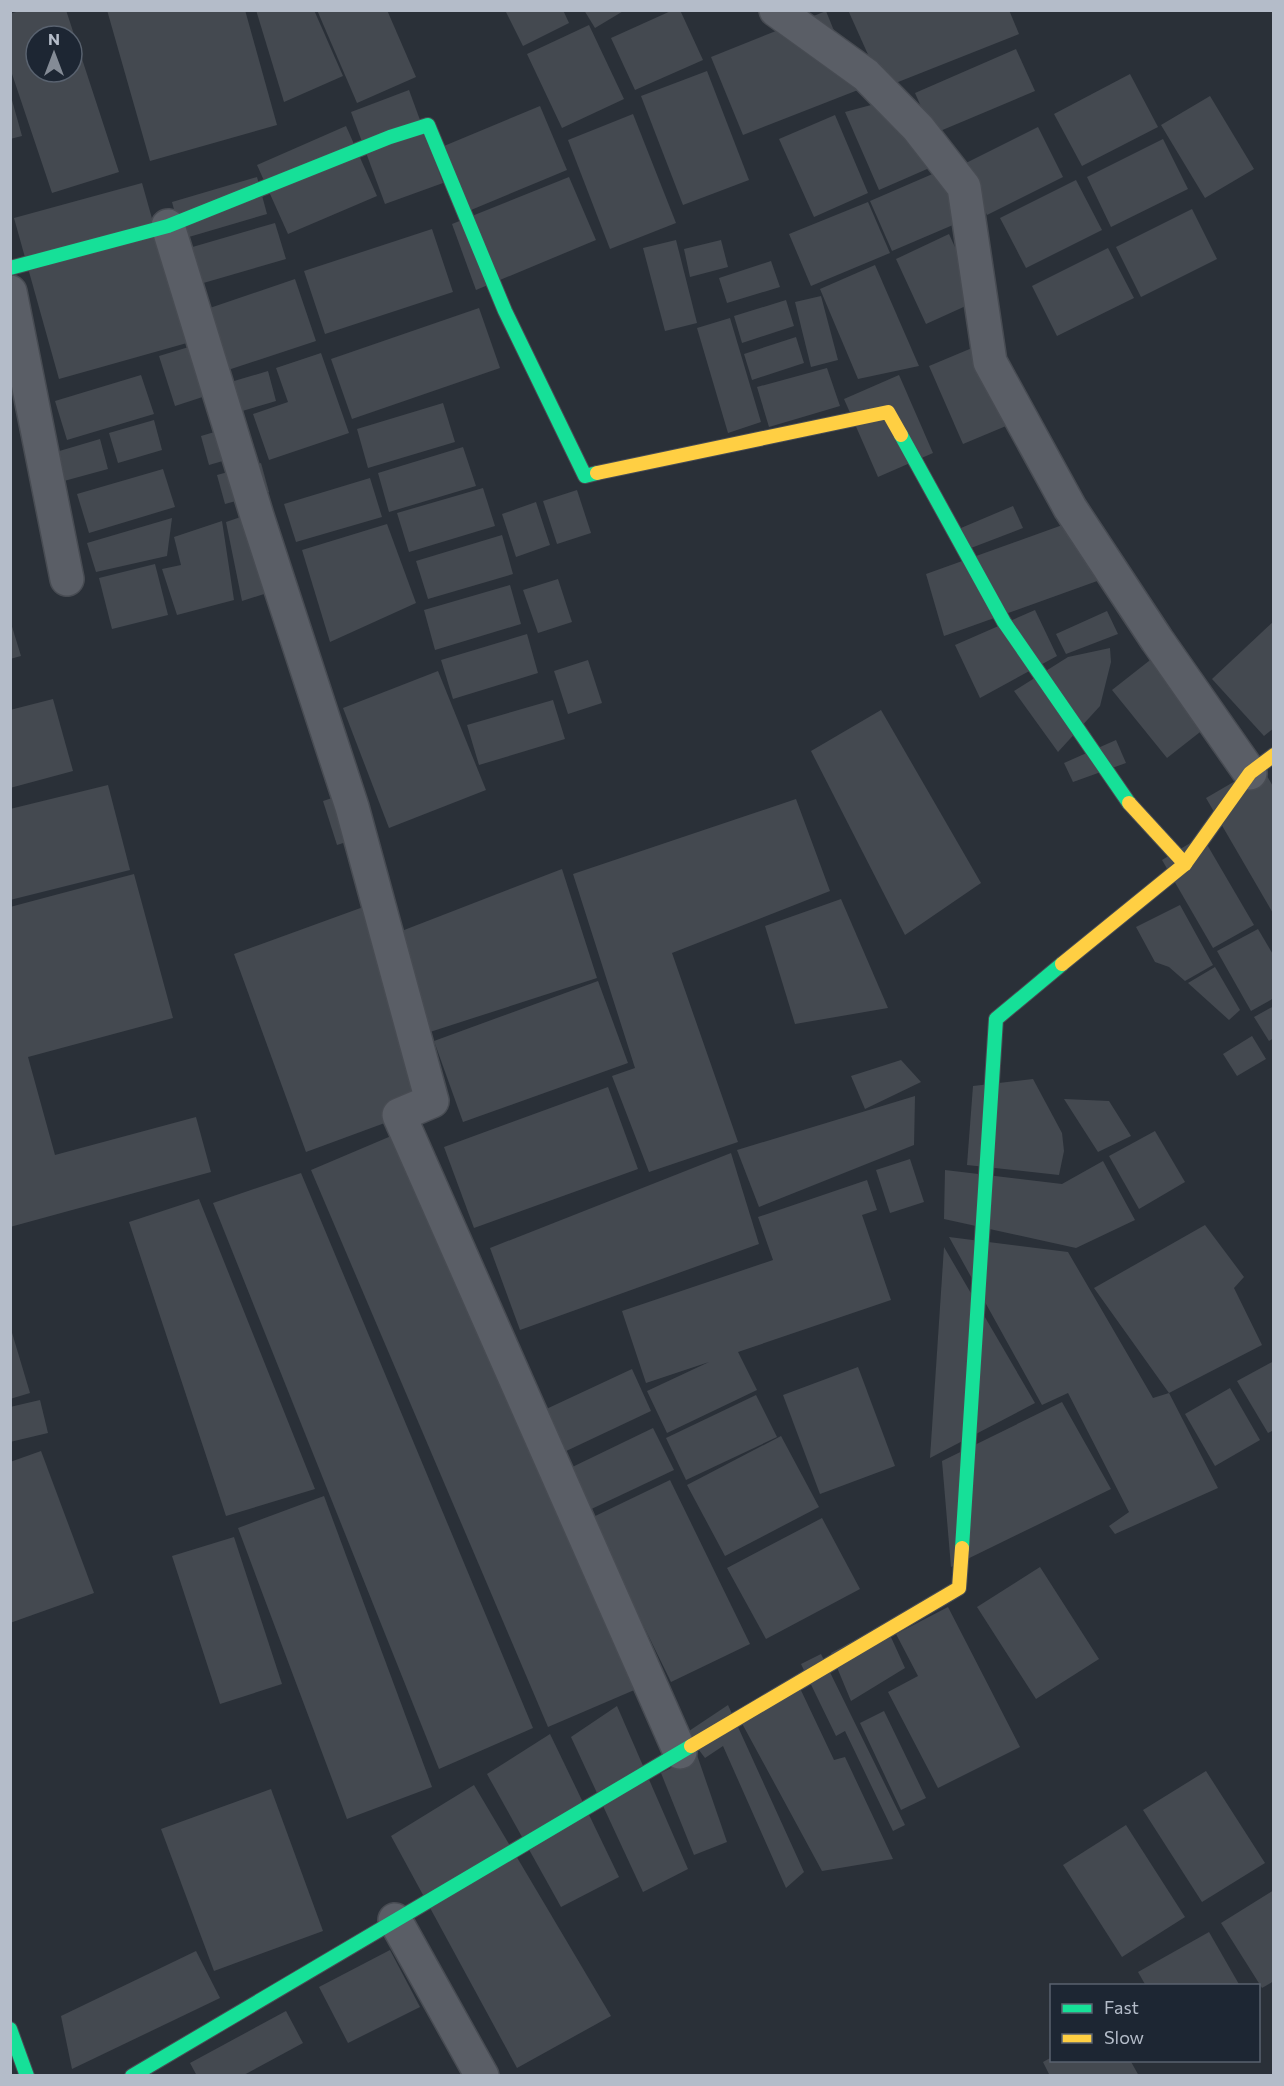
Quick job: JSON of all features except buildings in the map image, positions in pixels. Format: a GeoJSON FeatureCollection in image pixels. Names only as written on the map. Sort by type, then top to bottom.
{"type":"FeatureCollection","features":[{"type":"Feature","properties":{"kind":"main road"},"geometry":{"type":"LineString","coordinates":[[10,268],[168,226],[390,137],[428,125],[504,310],[585,476],[888,412],[1004,622],[1134,811],[1185,864]]}},
{"type":"Feature","properties":{"kind":"main road"},"geometry":{"type":"LineString","coordinates":[[132,2076],[958,1588],[996,1019],[1185,864],[1262,764]]}},
{"type":"Feature","properties":{"kind":"main road"},"geometry":{"type":"LineString","coordinates":[[10,2029],[27,2076]]}},
{"type":"Feature","properties":{"kind":"street"},"geometry":{"type":"LineString","coordinates":[[776,10],[866,75],[918,128],[964,187],[990,362],[1070,508],[1157,640],[1262,764]]}},
{"type":"Feature","properties":{"kind":"street"},"geometry":{"type":"LineString","coordinates":[[168,226],[257,516],[352,807],[432,1101],[399,1115],[680,1752]]}},
{"type":"Feature","properties":{"kind":"street"},"geometry":{"type":"LineString","coordinates":[[10,292],[67,579]]}},
{"type":"Feature","properties":{"kind":"street"},"geometry":{"type":"LineString","coordinates":[[395,1920],[482,2076]]}},
{"type":"Feature","properties":{"kind":"traffic: fast"},"geometry":{"type":"LineString","coordinates":[[10,268],[168,226],[390,137],[428,125],[505,311],[585,476],[597,473]]}},
{"type":"Feature","properties":{"kind":"traffic: fast"},"geometry":{"type":"LineString","coordinates":[[901,435],[1004,622],[1129,803]]}},
{"type":"Feature","properties":{"kind":"traffic: fast"},"geometry":{"type":"LineString","coordinates":[[962,1548],[996,1019],[1062,964]]}},
{"type":"Feature","properties":{"kind":"traffic: fast"},"geometry":{"type":"LineString","coordinates":[[132,2076],[691,1746]]}},
{"type":"Feature","properties":{"kind":"traffic: fast"},"geometry":{"type":"LineString","coordinates":[[10,2029],[27,2076]]}},
{"type":"Feature","properties":{"kind":"traffic: slow"},"geometry":{"type":"LineString","coordinates":[[597,473],[888,412],[901,435]]}},
{"type":"Feature","properties":{"kind":"traffic: slow"},"geometry":{"type":"LineString","coordinates":[[1062,964],[1185,864],[1250,773],[1274,755]]}},
{"type":"Feature","properties":{"kind":"traffic: slow"},"geometry":{"type":"LineString","coordinates":[[1129,803],[1185,864]]}},
{"type":"Feature","properties":{"kind":"traffic: slow"},"geometry":{"type":"LineString","coordinates":[[691,1746],[959,1588],[962,1548]]}}]}
